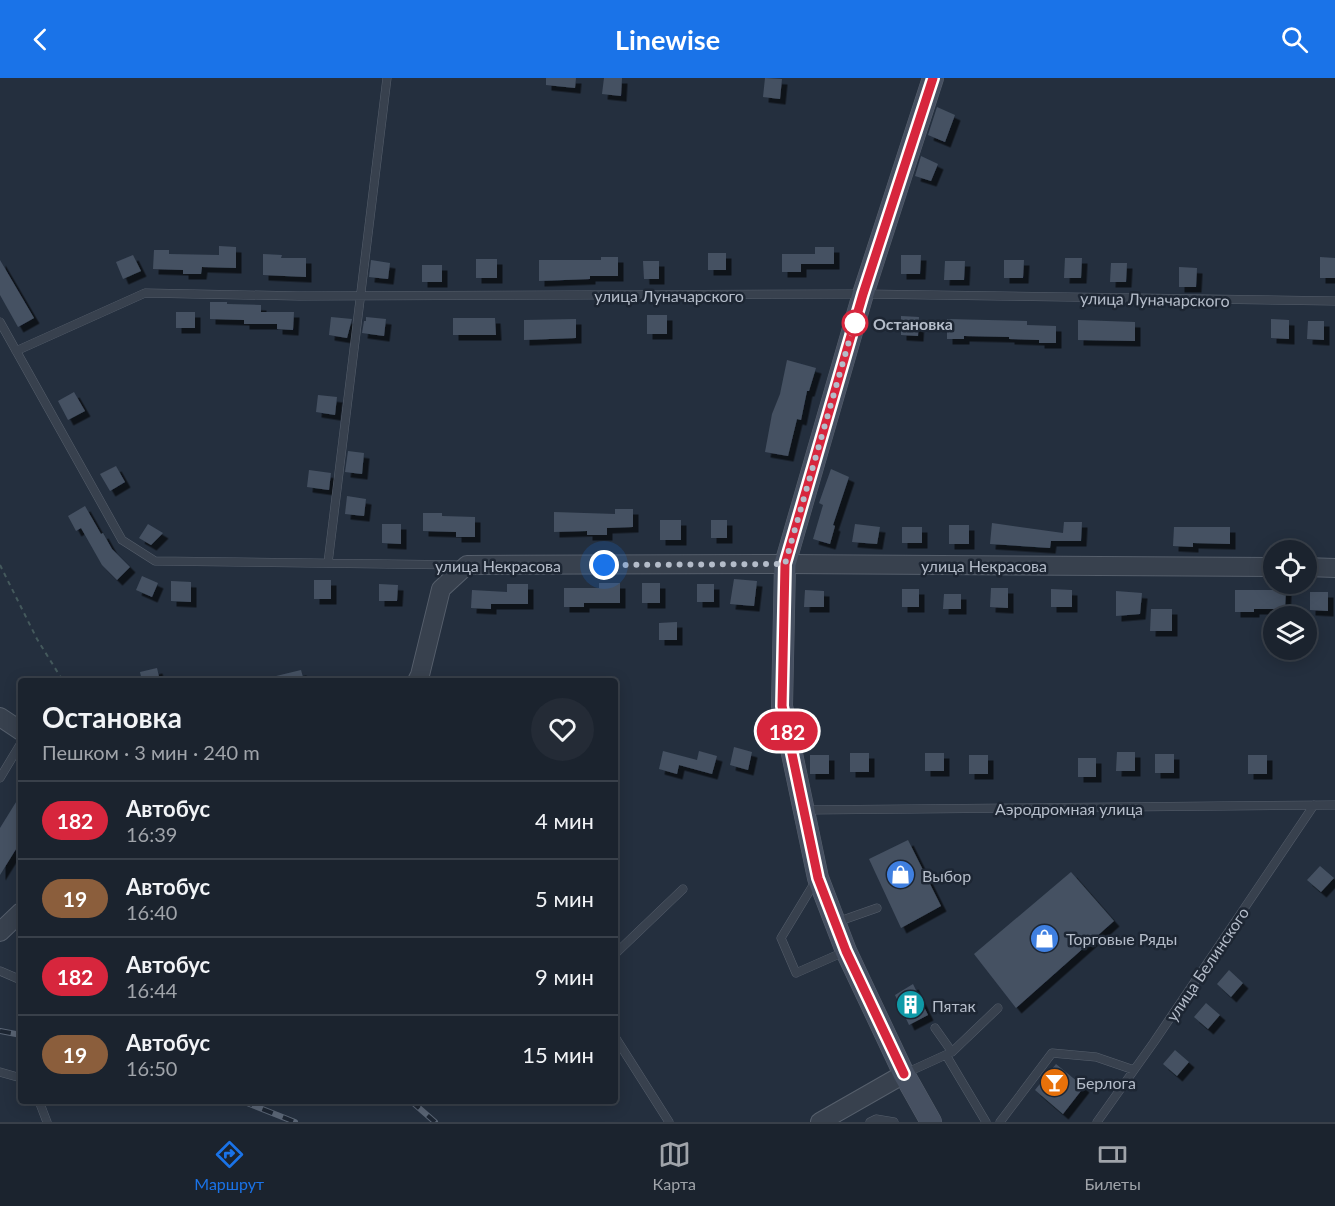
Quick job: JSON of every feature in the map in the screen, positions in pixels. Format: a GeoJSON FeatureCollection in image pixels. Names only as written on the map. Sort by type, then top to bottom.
{"type":"FeatureCollection","features":[{"type":"Feature","properties":{"kind":"main road"},"geometry":{"type":"LineString","coordinates":[[931,1122],[904,1074],[846,951],[818,878],[782,706],[785,564],[863,294],[933,78]]}},
{"type":"Feature","properties":{"kind":"street","name":"улица Некрасова"},"geometry":{"type":"LineString","coordinates":[[468,565],[1263,567]]}},
{"type":"Feature","properties":{"kind":"street"},"geometry":{"type":"LineString","coordinates":[[418,678],[441,589],[468,565]]}},
{"type":"Feature","properties":{"kind":"street"},"geometry":{"type":"LineString","coordinates":[[1317,567],[1335,567]]}},
{"type":"Feature","properties":{"kind":"street"},"geometry":{"type":"LineString","coordinates":[[0,717],[18,729]]}},
{"type":"Feature","properties":{"kind":"street"},"geometry":{"type":"LineString","coordinates":[[0,932],[18,915]]}},
{"type":"Feature","properties":{"kind":"street"},"geometry":{"type":"LineString","coordinates":[[820,1122],[904,1074]]}},
{"type":"Feature","properties":{"kind":"lane"},"geometry":{"type":"LineString","coordinates":[[328,563],[387,78]]}},
{"type":"Feature","properties":{"kind":"lane","name":"улица Луначарского"},"geometry":{"type":"LineString","coordinates":[[16,351],[145,293],[361,296],[863,294],[1335,302]]}},
{"type":"Feature","properties":{"kind":"lane","name":"улица Некрасова"},"geometry":{"type":"LineString","coordinates":[[0,322],[122,540],[155,561],[468,565]]}},
{"type":"Feature","properties":{"kind":"lane"},"geometry":{"type":"LineString","coordinates":[[0,778],[18,748]]}},
{"type":"Feature","properties":{"kind":"lane","name":"Аэродромная улица"},"geometry":{"type":"LineString","coordinates":[[802,810],[1335,805]]}},
{"type":"Feature","properties":{"kind":"lane","name":"улица Белинского"},"geometry":{"type":"LineString","coordinates":[[1097,1122],[1314,806]]}},
{"type":"Feature","properties":{"kind":"lane"},"geometry":{"type":"LineString","coordinates":[[818,878],[781,938],[796,973],[846,951]]}},
{"type":"Feature","properties":{"kind":"lane"},"geometry":{"type":"LineString","coordinates":[[618,951],[683,889]]}},
{"type":"Feature","properties":{"kind":"lane"},"geometry":{"type":"LineString","coordinates":[[836,922],[877,909]]}},
{"type":"Feature","properties":{"kind":"lane"},"geometry":{"type":"LineString","coordinates":[[0,971],[18,979]]}},
{"type":"Feature","properties":{"kind":"lane"},"geometry":{"type":"LineString","coordinates":[[904,1074],[949,1054],[998,1008]]}},
{"type":"Feature","properties":{"kind":"lane"},"geometry":{"type":"LineString","coordinates":[[935,1028],[986,1122]]}},
{"type":"Feature","properties":{"kind":"lane"},"geometry":{"type":"LineString","coordinates":[[618,1042],[669,1122]]}},
{"type":"Feature","properties":{"kind":"lane"},"geometry":{"type":"LineString","coordinates":[[1000,1122],[1052,1053],[1096,1058],[1134,1070]]}},
{"type":"Feature","properties":{"kind":"lane"},"geometry":{"type":"LineString","coordinates":[[0,1072],[18,1077]]}},
{"type":"Feature","properties":{"kind":"lane"},"geometry":{"type":"LineString","coordinates":[[40,1104],[47,1122]]}},
{"type":"Feature","properties":{"kind":"lane"},"geometry":{"type":"LineString","coordinates":[[870,1122],[876,1119],[894,1122]]}},
{"type":"Feature","properties":{"kind":"path"},"geometry":{"type":"LineString","coordinates":[[0,565],[37,639],[61,678]]}},
{"type":"Feature","properties":{"kind":"building"},"geometry":{"type":"Polygon","coordinates":[[[546,78],[576,78],[575,88],[546,85],[546,78]]]}},
{"type":"Feature","properties":{"kind":"building"},"geometry":{"type":"Polygon","coordinates":[[[604,78],[622,78],[621,96],[602,94],[604,78]]]}},
{"type":"Feature","properties":{"kind":"building"},"geometry":{"type":"Polygon","coordinates":[[[765,78],[782,79],[780,99],[763,97],[765,78]]]}},
{"type":"Feature","properties":{"kind":"building"},"geometry":{"type":"Polygon","coordinates":[[[937,107],[955,115],[945,142],[928,135],[937,107]]]}},
{"type":"Feature","properties":{"kind":"building"},"geometry":{"type":"Polygon","coordinates":[[[921,156],[938,164],[931,181],[915,176],[921,156]]]}},
{"type":"Feature","properties":{"kind":"building"},"geometry":{"type":"Polygon","coordinates":[[[219,246],[236,247],[236,268],[202,267],[201,274],[183,274],[183,270],[153,269],[154,250],[169,250],[169,254],[219,255],[219,246]]]}},
{"type":"Feature","properties":{"kind":"building"},"geometry":{"type":"Polygon","coordinates":[[[815,247],[834,247],[834,264],[801,264],[801,272],[782,272],[782,254],[815,254],[815,247]]]}},
{"type":"Feature","properties":{"kind":"building"},"geometry":{"type":"Polygon","coordinates":[[[708,253],[726,253],[726,270],[708,270],[708,253]]]}},
{"type":"Feature","properties":{"kind":"building"},"geometry":{"type":"Polygon","coordinates":[[[263,254],[282,255],[281,258],[306,258],[306,277],[263,275],[263,254]]]}},
{"type":"Feature","properties":{"kind":"building"},"geometry":{"type":"Polygon","coordinates":[[[133,255],[141,271],[123,279],[116,262],[133,255]]]}},
{"type":"Feature","properties":{"kind":"building"},"geometry":{"type":"Polygon","coordinates":[[[901,255],[921,255],[920,274],[901,274],[901,255]]]}},
{"type":"Feature","properties":{"kind":"building"},"geometry":{"type":"Polygon","coordinates":[[[601,257],[618,257],[618,276],[539,281],[539,260],[601,260],[601,257]]]}},
{"type":"Feature","properties":{"kind":"building"},"geometry":{"type":"Polygon","coordinates":[[[1320,257],[1335,258],[1335,278],[1320,278],[1320,257]]]}},
{"type":"Feature","properties":{"kind":"building"},"geometry":{"type":"Polygon","coordinates":[[[1065,258],[1082,258],[1081,278],[1064,278],[1065,258]]]}},
{"type":"Feature","properties":{"kind":"building"},"geometry":{"type":"Polygon","coordinates":[[[476,259],[497,259],[497,278],[476,278],[476,259]]]}},
{"type":"Feature","properties":{"kind":"building"},"geometry":{"type":"Polygon","coordinates":[[[0,260],[34,318],[18,327],[0,295],[0,260]]]}},
{"type":"Feature","properties":{"kind":"building"},"geometry":{"type":"Polygon","coordinates":[[[371,260],[390,263],[388,279],[369,277],[371,260]]]}},
{"type":"Feature","properties":{"kind":"building"},"geometry":{"type":"Polygon","coordinates":[[[1004,260],[1024,260],[1023,278],[1004,278],[1004,260]]]}},
{"type":"Feature","properties":{"kind":"building"},"geometry":{"type":"Polygon","coordinates":[[[643,261],[659,261],[659,279],[644,279],[643,261]]]}},
{"type":"Feature","properties":{"kind":"building"},"geometry":{"type":"Polygon","coordinates":[[[945,261],[965,261],[964,280],[944,280],[945,261]]]}},
{"type":"Feature","properties":{"kind":"building"},"geometry":{"type":"Polygon","coordinates":[[[1111,263],[1127,263],[1126,282],[1110,282],[1111,263]]]}},
{"type":"Feature","properties":{"kind":"building"},"geometry":{"type":"Polygon","coordinates":[[[422,265],[442,265],[442,282],[422,282],[422,265]]]}},
{"type":"Feature","properties":{"kind":"building"},"geometry":{"type":"Polygon","coordinates":[[[1179,267],[1197,268],[1196,287],[1179,287],[1179,267]]]}},
{"type":"Feature","properties":{"kind":"building"},"geometry":{"type":"Polygon","coordinates":[[[210,302],[261,305],[261,312],[294,312],[293,330],[277,329],[277,324],[244,324],[244,320],[210,319],[210,302]]]}},
{"type":"Feature","properties":{"kind":"building"},"geometry":{"type":"Polygon","coordinates":[[[176,312],[195,312],[195,328],[176,328],[176,312]]]}},
{"type":"Feature","properties":{"kind":"building"},"geometry":{"type":"Polygon","coordinates":[[[647,315],[667,315],[667,334],[647,334],[647,315]]]}},
{"type":"Feature","properties":{"kind":"building"},"geometry":{"type":"Polygon","coordinates":[[[901,316],[919,317],[918,336],[901,335],[901,316]]]}},
{"type":"Feature","properties":{"kind":"building"},"geometry":{"type":"Polygon","coordinates":[[[331,317],[352,319],[347,338],[329,335],[331,317]]]}},
{"type":"Feature","properties":{"kind":"building"},"geometry":{"type":"Polygon","coordinates":[[[366,317],[386,319],[384,336],[362,333],[366,317]]]}},
{"type":"Feature","properties":{"kind":"building"},"geometry":{"type":"Polygon","coordinates":[[[453,318],[495,318],[496,335],[453,335],[453,318]]]}},
{"type":"Feature","properties":{"kind":"building"},"geometry":{"type":"Polygon","coordinates":[[[576,319],[576,338],[524,340],[524,320],[576,319]]]}},
{"type":"Feature","properties":{"kind":"building"},"geometry":{"type":"Polygon","coordinates":[[[947,319],[1027,321],[1027,325],[1056,326],[1056,343],[1039,343],[1039,340],[1009,339],[1009,337],[964,336],[964,339],[947,339],[947,319]]]}},
{"type":"Feature","properties":{"kind":"building"},"geometry":{"type":"Polygon","coordinates":[[[1271,319],[1289,320],[1289,339],[1271,338],[1271,319]]]}},
{"type":"Feature","properties":{"kind":"building"},"geometry":{"type":"Polygon","coordinates":[[[1078,320],[1135,322],[1135,341],[1078,340],[1078,320]]]}},
{"type":"Feature","properties":{"kind":"building"},"geometry":{"type":"Polygon","coordinates":[[[1308,321],[1324,321],[1324,340],[1307,339],[1308,321]]]}},
{"type":"Feature","properties":{"kind":"building"},"geometry":{"type":"Polygon","coordinates":[[[787,360],[816,368],[809,391],[807,391],[801,420],[797,419],[788,456],[765,452],[772,414],[780,394],[787,360]]]}},
{"type":"Feature","properties":{"kind":"building"},"geometry":{"type":"Polygon","coordinates":[[[74,392],[85,411],[68,420],[58,401],[74,392]]]}},
{"type":"Feature","properties":{"kind":"building"},"geometry":{"type":"Polygon","coordinates":[[[318,395],[337,397],[335,415],[316,412],[318,395]]]}},
{"type":"Feature","properties":{"kind":"building"},"geometry":{"type":"Polygon","coordinates":[[[348,451],[364,453],[362,474],[345,472],[348,451]]]}},
{"type":"Feature","properties":{"kind":"building"},"geometry":{"type":"Polygon","coordinates":[[[116,466],[125,482],[110,491],[100,474],[116,466]]]}},
{"type":"Feature","properties":{"kind":"building"},"geometry":{"type":"Polygon","coordinates":[[[831,469],[849,477],[833,525],[835,526],[830,544],[813,539],[823,505],[819,503],[831,469]]]}},
{"type":"Feature","properties":{"kind":"building"},"geometry":{"type":"Polygon","coordinates":[[[309,470],[331,473],[329,490],[307,487],[309,470]]]}},
{"type":"Feature","properties":{"kind":"building"},"geometry":{"type":"Polygon","coordinates":[[[347,496],[366,499],[364,516],[345,514],[347,496]]]}},
{"type":"Feature","properties":{"kind":"building"},"geometry":{"type":"Polygon","coordinates":[[[85,506],[112,549],[130,567],[117,580],[102,565],[81,528],[76,531],[68,516],[85,506]]]}},
{"type":"Feature","properties":{"kind":"building"},"geometry":{"type":"Polygon","coordinates":[[[615,509],[633,509],[633,527],[607,528],[607,535],[587,535],[587,531],[554,532],[554,512],[615,514],[615,509]]]}},
{"type":"Feature","properties":{"kind":"building"},"geometry":{"type":"Polygon","coordinates":[[[423,513],[475,517],[475,537],[456,537],[456,532],[423,531],[423,513]]]}},
{"type":"Feature","properties":{"kind":"building"},"geometry":{"type":"Polygon","coordinates":[[[660,520],[681,520],[681,540],[660,540],[660,520]]]}},
{"type":"Feature","properties":{"kind":"building"},"geometry":{"type":"Polygon","coordinates":[[[711,520],[727,520],[727,538],[711,538],[711,520]]]}},
{"type":"Feature","properties":{"kind":"building"},"geometry":{"type":"Polygon","coordinates":[[[1064,522],[1082,522],[1081,541],[1051,541],[1050,548],[990,544],[992,523],[1063,533],[1064,522]]]}},
{"type":"Feature","properties":{"kind":"building"},"geometry":{"type":"Polygon","coordinates":[[[148,524],[163,533],[151,545],[139,538],[148,524]]]}},
{"type":"Feature","properties":{"kind":"building"},"geometry":{"type":"Polygon","coordinates":[[[382,524],[401,524],[401,544],[382,543],[382,524]]]}},
{"type":"Feature","properties":{"kind":"building"},"geometry":{"type":"Polygon","coordinates":[[[855,524],[880,527],[877,544],[852,542],[855,524]]]}},
{"type":"Feature","properties":{"kind":"building"},"geometry":{"type":"Polygon","coordinates":[[[949,525],[969,525],[969,544],[949,544],[949,525]]]}},
{"type":"Feature","properties":{"kind":"building"},"geometry":{"type":"Polygon","coordinates":[[[902,527],[922,527],[922,543],[902,543],[902,527]]]}},
{"type":"Feature","properties":{"kind":"building"},"geometry":{"type":"Polygon","coordinates":[[[1174,527],[1230,527],[1230,544],[1193,543],[1193,547],[1173,546],[1174,527]]]}},
{"type":"Feature","properties":{"kind":"building"},"geometry":{"type":"Polygon","coordinates":[[[142,576],[158,583],[152,597],[136,590],[142,576]]]}},
{"type":"Feature","properties":{"kind":"building"},"geometry":{"type":"Polygon","coordinates":[[[734,579],[757,581],[754,606],[730,604],[734,579]]]}},
{"type":"Feature","properties":{"kind":"building"},"geometry":{"type":"Polygon","coordinates":[[[314,580],[331,580],[331,599],[314,599],[314,580]]]}},
{"type":"Feature","properties":{"kind":"building"},"geometry":{"type":"Polygon","coordinates":[[[171,581],[191,582],[191,602],[171,601],[171,581]]]}},
{"type":"Feature","properties":{"kind":"building"},"geometry":{"type":"Polygon","coordinates":[[[599,583],[620,583],[620,603],[584,603],[584,607],[564,607],[564,588],[599,588],[599,583]]]}},
{"type":"Feature","properties":{"kind":"building"},"geometry":{"type":"Polygon","coordinates":[[[642,583],[660,583],[660,603],[642,603],[642,583]]]}},
{"type":"Feature","properties":{"kind":"building"},"geometry":{"type":"Polygon","coordinates":[[[379,584],[398,585],[397,601],[379,601],[379,584]]]}},
{"type":"Feature","properties":{"kind":"building"},"geometry":{"type":"Polygon","coordinates":[[[507,584],[528,584],[528,604],[491,604],[491,609],[471,608],[472,590],[507,592],[507,584]]]}},
{"type":"Feature","properties":{"kind":"building"},"geometry":{"type":"Polygon","coordinates":[[[697,584],[714,584],[714,602],[697,602],[697,584]]]}},
{"type":"Feature","properties":{"kind":"building"},"geometry":{"type":"Polygon","coordinates":[[[991,588],[1008,588],[1008,608],[990,607],[991,588]]]}},
{"type":"Feature","properties":{"kind":"building"},"geometry":{"type":"Polygon","coordinates":[[[902,589],[919,589],[919,607],[902,607],[902,589]]]}},
{"type":"Feature","properties":{"kind":"building"},"geometry":{"type":"Polygon","coordinates":[[[1051,589],[1072,590],[1072,607],[1051,607],[1051,589]]]}},
{"type":"Feature","properties":{"kind":"building"},"geometry":{"type":"Polygon","coordinates":[[[805,590],[824,591],[824,607],[804,607],[805,590]]]}},
{"type":"Feature","properties":{"kind":"building"},"geometry":{"type":"Polygon","coordinates":[[[1235,590],[1263,590],[1263,594],[1286,594],[1285,606],[1263,606],[1263,609],[1254,609],[1254,612],[1235,612],[1235,590]]]}},
{"type":"Feature","properties":{"kind":"building"},"geometry":{"type":"Polygon","coordinates":[[[1116,591],[1142,593],[1140,614],[1116,616],[1116,591]]]}},
{"type":"Feature","properties":{"kind":"building"},"geometry":{"type":"Polygon","coordinates":[[[1328,592],[1328,611],[1317,610],[1317,606],[1310,606],[1310,594],[1328,592]]]}},
{"type":"Feature","properties":{"kind":"building"},"geometry":{"type":"Polygon","coordinates":[[[944,594],[961,594],[961,609],[943,609],[944,594]]]}},
{"type":"Feature","properties":{"kind":"building"},"geometry":{"type":"Polygon","coordinates":[[[1151,609],[1172,609],[1172,631],[1150,631],[1151,609]]]}},
{"type":"Feature","properties":{"kind":"building"},"geometry":{"type":"Polygon","coordinates":[[[677,622],[677,640],[659,640],[659,623],[677,622]]]}},
{"type":"Feature","properties":{"kind":"building"},"geometry":{"type":"Polygon","coordinates":[[[157,668],[159,678],[141,678],[140,672],[157,668]]]}},
{"type":"Feature","properties":{"kind":"building"},"geometry":{"type":"Polygon","coordinates":[[[301,670],[303,678],[272,678],[301,670]]]}},
{"type":"Feature","properties":{"kind":"building"},"geometry":{"type":"Polygon","coordinates":[[[734,747],[752,752],[748,770],[730,765],[734,747]]]}},
{"type":"Feature","properties":{"kind":"building"},"geometry":{"type":"Polygon","coordinates":[[[663,751],[697,760],[699,751],[717,756],[712,774],[679,765],[677,774],[659,769],[663,751]]]}},
{"type":"Feature","properties":{"kind":"building"},"geometry":{"type":"Polygon","coordinates":[[[1117,752],[1135,752],[1135,771],[1116,771],[1117,752]]]}},
{"type":"Feature","properties":{"kind":"building"},"geometry":{"type":"Polygon","coordinates":[[[850,753],[869,753],[869,772],[850,772],[850,753]]]}},
{"type":"Feature","properties":{"kind":"building"},"geometry":{"type":"Polygon","coordinates":[[[925,753],[944,753],[944,771],[925,771],[925,753]]]}},
{"type":"Feature","properties":{"kind":"building"},"geometry":{"type":"Polygon","coordinates":[[[1155,754],[1174,754],[1174,773],[1155,773],[1155,754]]]}},
{"type":"Feature","properties":{"kind":"building"},"geometry":{"type":"Polygon","coordinates":[[[810,755],[829,755],[829,774],[810,774],[810,755]]]}},
{"type":"Feature","properties":{"kind":"building"},"geometry":{"type":"Polygon","coordinates":[[[969,755],[988,755],[988,774],[969,774],[969,755]]]}},
{"type":"Feature","properties":{"kind":"building"},"geometry":{"type":"Polygon","coordinates":[[[1248,755],[1267,755],[1267,774],[1248,774],[1248,755]]]}},
{"type":"Feature","properties":{"kind":"building"},"geometry":{"type":"Polygon","coordinates":[[[1078,758],[1096,758],[1096,777],[1078,777],[1078,758]]]}},
{"type":"Feature","properties":{"kind":"building"},"geometry":{"type":"Polygon","coordinates":[[[18,799],[18,846],[0,875],[0,828],[18,799]]]}},
{"type":"Feature","properties":{"kind":"building","name":"Выбор"},"geometry":{"type":"Polygon","coordinates":[[[908,840],[941,906],[901,928],[869,859],[908,840]]]}},
{"type":"Feature","properties":{"kind":"building"},"geometry":{"type":"Polygon","coordinates":[[[1320,866],[1334,878],[1321,892],[1307,880],[1320,866]]]}},
{"type":"Feature","properties":{"kind":"building","name":"Торговые Ряды"},"geometry":{"type":"Polygon","coordinates":[[[1071,872],[1114,921],[1016,1008],[974,954],[1071,872]]]}},
{"type":"Feature","properties":{"kind":"building"},"geometry":{"type":"Polygon","coordinates":[[[1229,970],[1243,983],[1231,997],[1217,984],[1229,970]]]}},
{"type":"Feature","properties":{"kind":"building","name":"Пятак"},"geometry":{"type":"Polygon","coordinates":[[[913,984],[928,1015],[909,1025],[895,995],[913,984]]]}},
{"type":"Feature","properties":{"kind":"building"},"geometry":{"type":"Polygon","coordinates":[[[1206,1003],[1220,1015],[1208,1029],[1194,1017],[1206,1003]]]}},
{"type":"Feature","properties":{"kind":"building"},"geometry":{"type":"Polygon","coordinates":[[[1175,1050],[1189,1062],[1177,1076],[1163,1064],[1175,1050]]]}},
{"type":"Feature","properties":{"kind":"building","name":"Берлога"},"geometry":{"type":"Polygon","coordinates":[[[1056,1064],[1084,1087],[1063,1114],[1035,1090],[1056,1064]]]}},
{"type":"Feature","properties":{"kind":"railway"},"geometry":{"type":"LineString","coordinates":[[0,1031],[18,1034]]}},
{"type":"Feature","properties":{"kind":"railway"},"geometry":{"type":"LineString","coordinates":[[250,1104],[295,1122]]}},
{"type":"Feature","properties":{"kind":"railway"},"geometry":{"type":"LineString","coordinates":[[414,1104],[435,1122]]}},
{"type":"Feature","properties":{"kind":"bus line","name":"182"},"geometry":{"type":"LineString","coordinates":[[904,1074],[846,951],[818,878],[802,810],[782,706],[785,564],[863,294],[933,78]]}},
{"type":"Feature","properties":{"kind":"place","name":"Остановка"},"geometry":{"type":"Point","coordinates":[855,323]}},
{"type":"Feature","properties":{"kind":"place","name":"Выбор"},"geometry":{"type":"Point","coordinates":[901,875]}},
{"type":"Feature","properties":{"kind":"place","name":"Торговые Ряды"},"geometry":{"type":"Point","coordinates":[1045,938]}},
{"type":"Feature","properties":{"kind":"place","name":"Пятак"},"geometry":{"type":"Point","coordinates":[911,1005]}},
{"type":"Feature","properties":{"kind":"place","name":"Берлога"},"geometry":{"type":"Point","coordinates":[1055,1082]}},
{"type":"Feature","properties":{"kind":"route"},"geometry":{"type":"LineString","coordinates":[[604,565],[785,564],[856,317],[855,323]]}}]}
